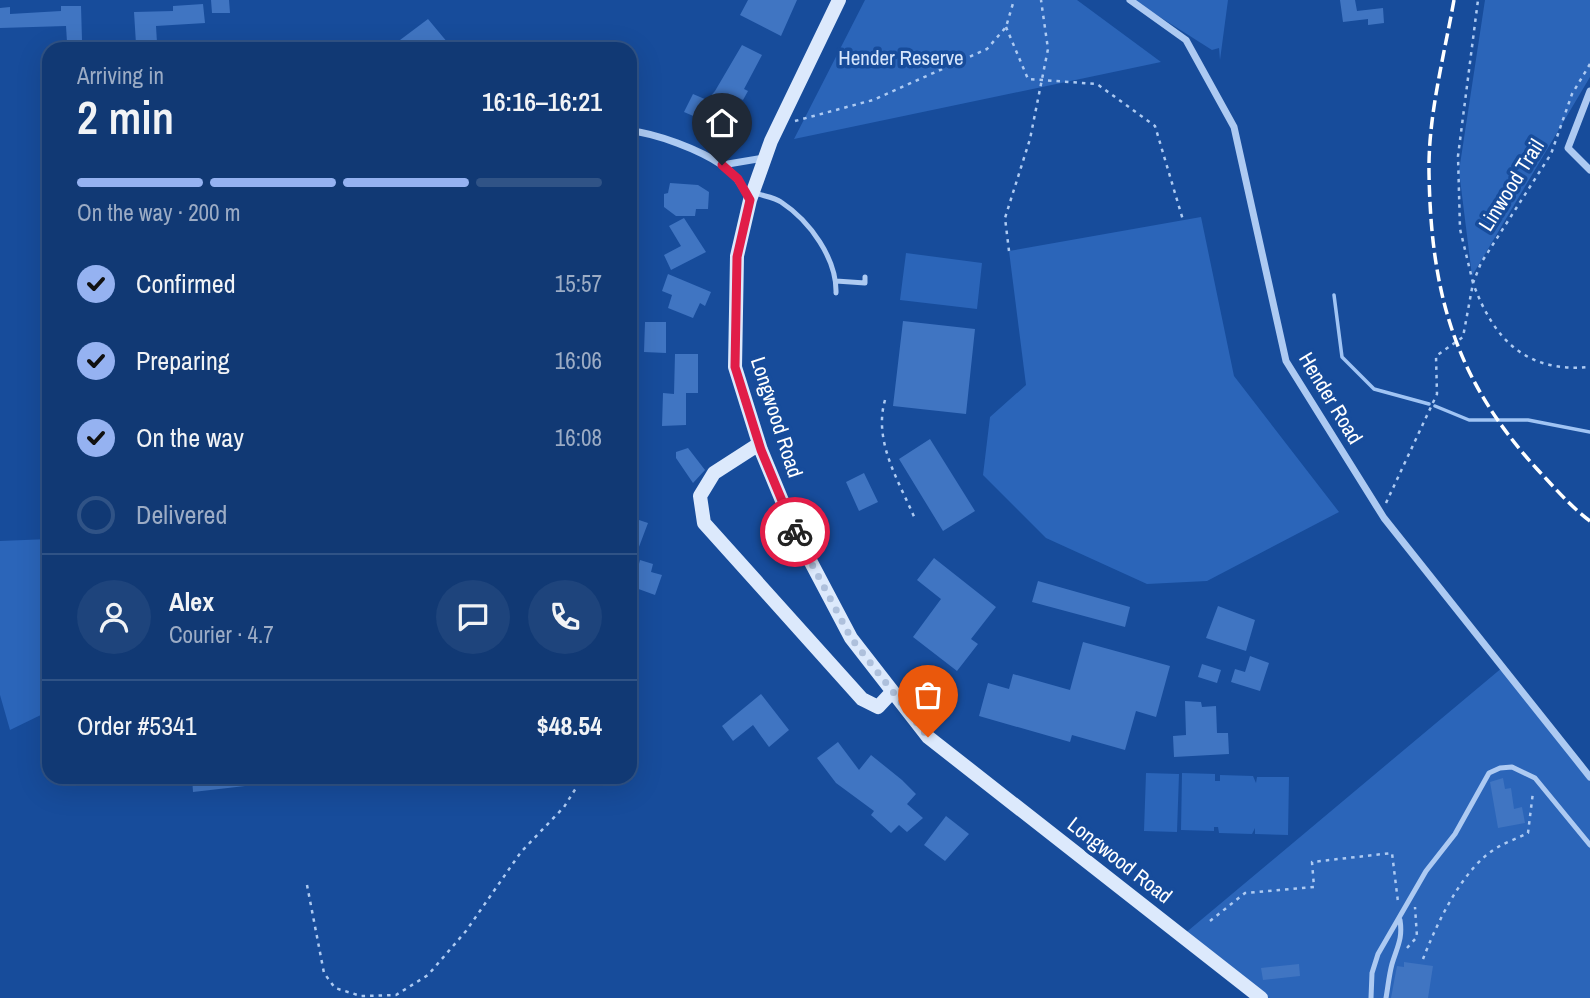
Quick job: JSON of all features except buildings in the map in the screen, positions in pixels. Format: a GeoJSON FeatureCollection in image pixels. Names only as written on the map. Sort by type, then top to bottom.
{"type":"FeatureCollection","features":[{"type":"Feature","properties":{"kind":"street","name":"Longwood Road"},"geometry":{"type":"LineString","coordinates":[[839,0],[764,158],[751,196],[737,257],[735,367],[759,443],[795,532],[851,638],[928,737],[1261,998]]}},
{"type":"Feature","properties":{"kind":"street","name":"Hender Road"},"geometry":{"type":"LineString","coordinates":[[1130,0],[1186,40],[1234,127],[1286,361],[1384,518],[1590,778]]}},
{"type":"Feature","properties":{"kind":"street"},"geometry":{"type":"LineString","coordinates":[[1590,91],[1568,148],[1590,170]]}},
{"type":"Feature","properties":{"kind":"street"},"geometry":{"type":"LineString","coordinates":[[637,132],[664,138],[722,165],[738,179],[751,196]]}},
{"type":"Feature","properties":{"kind":"street"},"geometry":{"type":"LineString","coordinates":[[722,165],[764,158]]}},
{"type":"Feature","properties":{"kind":"street"},"geometry":{"type":"LineString","coordinates":[[759,443],[714,473],[700,496],[704,523],[862,699],[878,707],[892,691]]}},
{"type":"Feature","properties":{"kind":"lane"},"geometry":{"type":"LineString","coordinates":[[751,196],[781,201],[814,232],[834,270],[836,293]]}},
{"type":"Feature","properties":{"kind":"lane"},"geometry":{"type":"LineString","coordinates":[[836,281],[865,283],[865,277]]}},
{"type":"Feature","properties":{"kind":"lane"},"geometry":{"type":"LineString","coordinates":[[1371,998],[1374,964],[1426,871],[1455,834],[1489,773],[1512,767],[1535,778],[1590,845]]}},
{"type":"Feature","properties":{"kind":"lane"},"geometry":{"type":"LineString","coordinates":[[1387,998],[1393,961],[1403,934],[1400,918]]}},
{"type":"Feature","properties":{"kind":"path"},"geometry":{"type":"LineString","coordinates":[[778,125],[873,100],[987,49],[1006,27],[1014,0]]}},
{"type":"Feature","properties":{"kind":"path"},"geometry":{"type":"LineString","coordinates":[[1009,251],[1005,218],[1030,139],[1048,49],[1041,0]]}},
{"type":"Feature","properties":{"kind":"path"},"geometry":{"type":"LineString","coordinates":[[1478,0],[1458,156],[1460,229],[1473,283],[1485,315],[1520,355],[1541,365],[1571,369],[1590,366]]}},
{"type":"Feature","properties":{"kind":"path"},"geometry":{"type":"LineString","coordinates":[[1006,27],[1028,79],[1097,84],[1155,126],[1183,220]]}},
{"type":"Feature","properties":{"kind":"path","name":"Linwood Trail"},"geometry":{"type":"LineString","coordinates":[[1473,283],[1481,263],[1551,154],[1572,94],[1590,64]]}},
{"type":"Feature","properties":{"kind":"path"},"geometry":{"type":"LineString","coordinates":[[1384,518],[1387,498],[1437,394],[1437,356],[1463,337],[1473,283]]}},
{"type":"Feature","properties":{"kind":"path"},"geometry":{"type":"LineString","coordinates":[[886,400],[880,419],[882,440],[915,519]]}},
{"type":"Feature","properties":{"kind":"path"},"geometry":{"type":"LineString","coordinates":[[1423,959],[1437,922],[1472,871],[1496,848],[1528,834],[1535,778]]}},
{"type":"Feature","properties":{"kind":"path"},"geometry":{"type":"LineString","coordinates":[[307,885],[324,973],[335,988],[361,996],[396,995],[428,975],[466,931],[521,852],[564,807],[579,784]]}},
{"type":"Feature","properties":{"kind":"path"},"geometry":{"type":"LineString","coordinates":[[1210,921],[1245,893],[1314,887],[1312,862],[1392,853],[1400,918]]}},
{"type":"Feature","properties":{"kind":"path"},"geometry":{"type":"LineString","coordinates":[[1398,953],[1404,952],[1418,937],[1413,895]]}},
{"type":"Feature","properties":{"kind":"green space","name":"Hender Reserve"},"geometry":{"type":"Polygon","coordinates":[[[865,0],[1077,0],[1161,62],[794,139],[865,0]]]}},
{"type":"Feature","properties":{"kind":"green space"},"geometry":{"type":"Polygon","coordinates":[[[1133,0],[1228,0],[1220,60],[1219,48],[1212,50],[1133,0]]]}},
{"type":"Feature","properties":{"kind":"green space"},"geometry":{"type":"Polygon","coordinates":[[[1485,0],[1590,0],[1590,77],[1472,276],[1459,171],[1485,0]]]}},
{"type":"Feature","properties":{"kind":"green space"},"geometry":{"type":"Polygon","coordinates":[[[1201,217],[1234,376],[1339,512],[1207,581],[1147,584],[1046,538],[983,475],[990,417],[1026,385],[1009,251],[1201,217]]]}},
{"type":"Feature","properties":{"kind":"green space"},"geometry":{"type":"Polygon","coordinates":[[[906,253],[982,263],[977,309],[900,300],[906,253]]]}},
{"type":"Feature","properties":{"kind":"green space"},"geometry":{"type":"Polygon","coordinates":[[[42,539],[42,714],[10,730],[0,695],[0,541],[42,539]]]}},
{"type":"Feature","properties":{"kind":"green space"},"geometry":{"type":"Polygon","coordinates":[[[1503,667],[1590,777],[1590,998],[1261,998],[1183,935],[1503,667]]]}},
{"type":"Feature","properties":{"kind":"green space"},"geometry":{"type":"Polygon","coordinates":[[[1146,773],[1179,774],[1177,832],[1144,831],[1146,773]]]}},
{"type":"Feature","properties":{"kind":"green space"},"geometry":{"type":"Polygon","coordinates":[[[1182,773],[1215,774],[1215,781],[1220,781],[1220,775],[1253,776],[1256,783],[1257,777],[1289,777],[1288,835],[1255,834],[1255,828],[1252,834],[1219,833],[1218,827],[1214,827],[1214,831],[1181,830],[1182,773]]]}},
{"type":"Feature","properties":{"kind":"waterway"},"geometry":{"type":"LineString","coordinates":[[1334,295],[1342,357],[1374,389],[1429,404]]}},
{"type":"Feature","properties":{"kind":"waterway"},"geometry":{"type":"LineString","coordinates":[[1435,406],[1469,420],[1528,420],[1590,432]]}},
{"type":"Feature","properties":{"kind":"railway"},"geometry":{"type":"LineString","coordinates":[[1454,0],[1437,86],[1429,151],[1431,217],[1442,296],[1467,368],[1486,402],[1537,469],[1590,521]]}},
{"type":"Feature","properties":{"kind":"way so far"},"geometry":{"type":"LineString","coordinates":[[795,532],[851,638],[928,737]]}},
{"type":"Feature","properties":{"kind":"route"},"geometry":{"type":"LineString","coordinates":[[722,165],[738,179],[750,200],[737,257],[735,367],[761,450],[795,532]]}}]}
